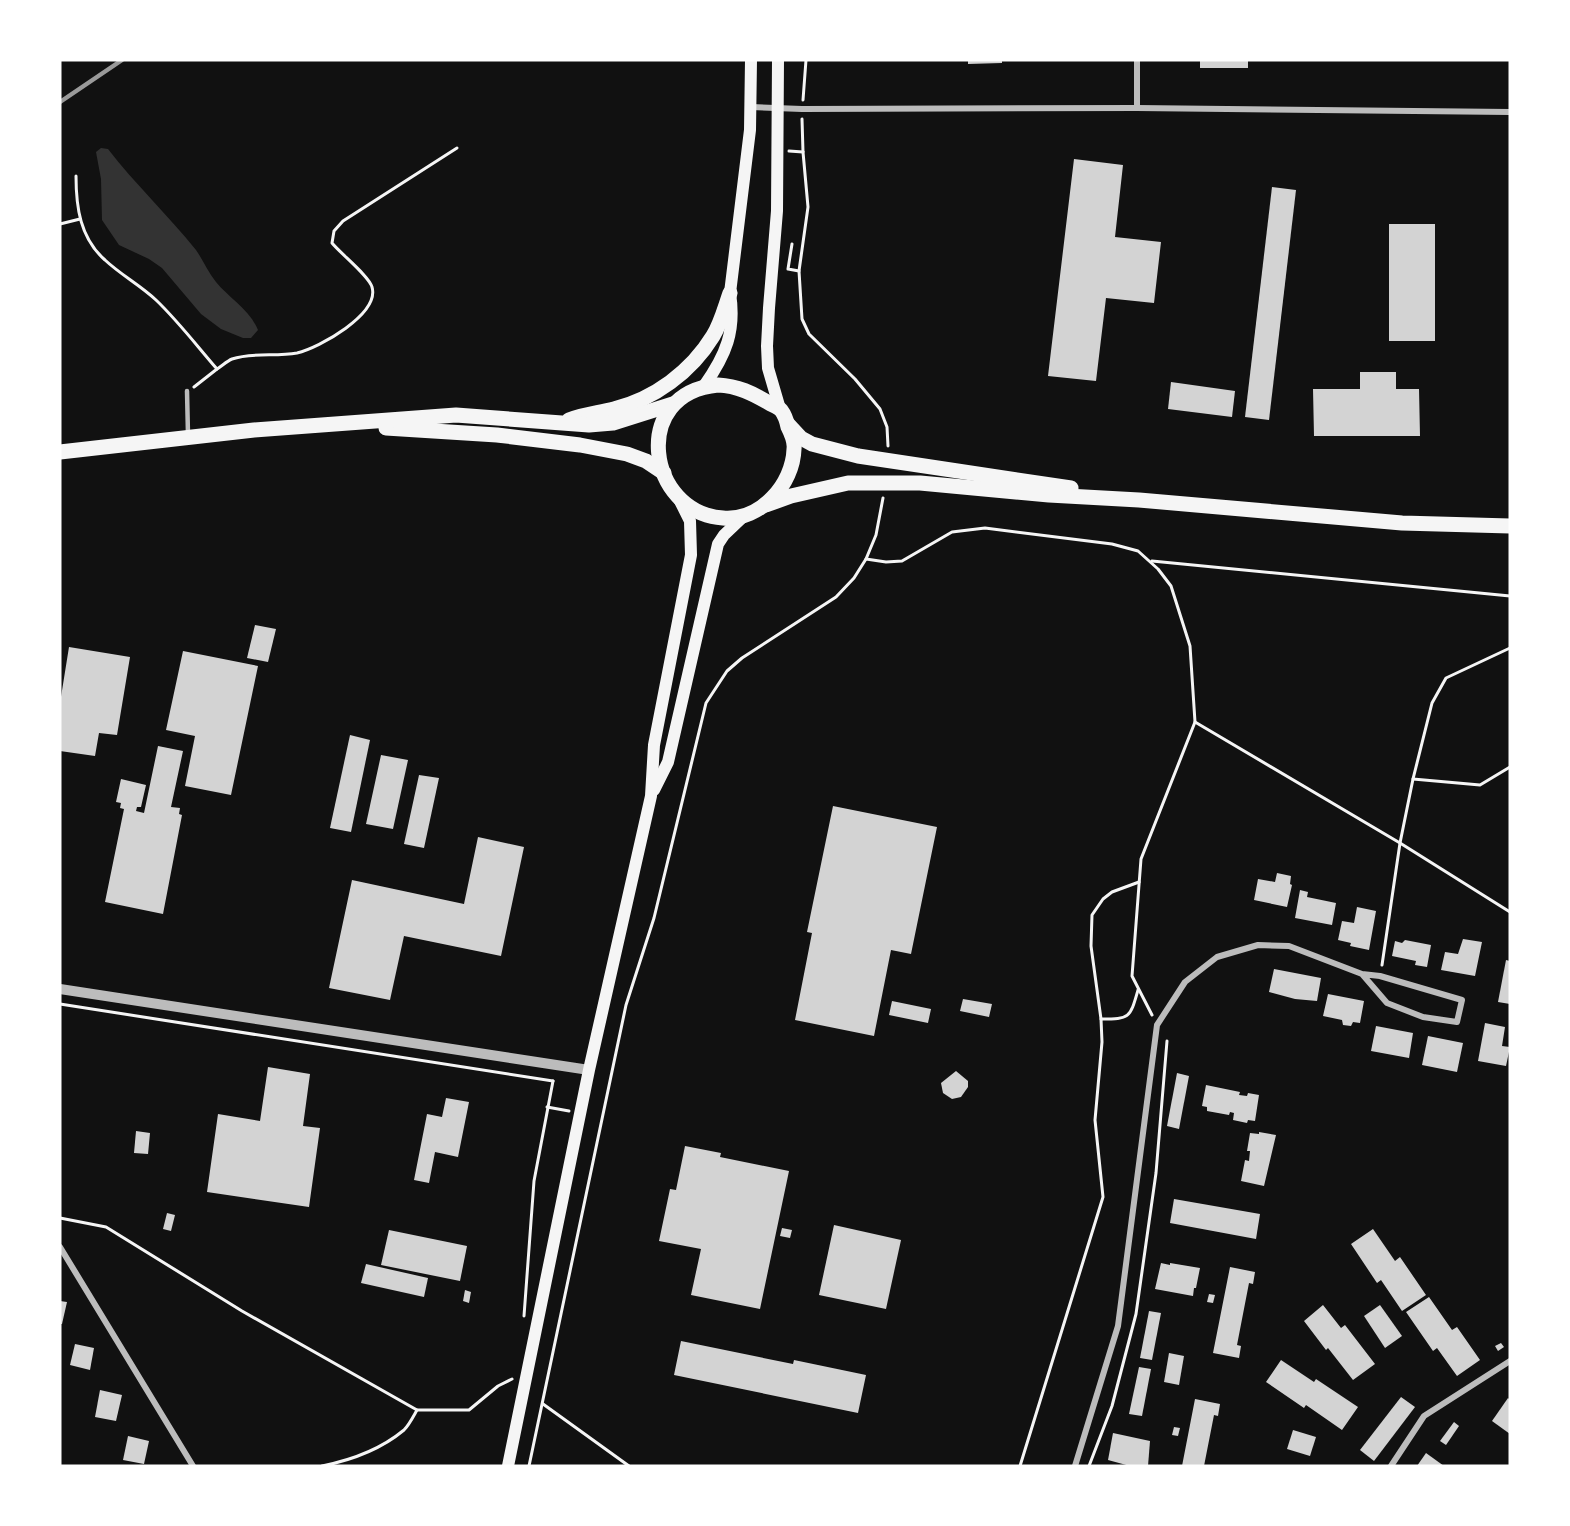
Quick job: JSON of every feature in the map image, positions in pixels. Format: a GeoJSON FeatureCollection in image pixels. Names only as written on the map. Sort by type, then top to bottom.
{"type":"FeatureCollection","features":[{"type":"Feature","properties":{"kind":"highway"},"geometry":{"type":"LineString","coordinates":[[563,422],[584,414],[614,410],[640,401],[664,387],[702,353],[714,335],[730,293]]}},
{"type":"Feature","properties":{"kind":"highway"},"geometry":{"type":"LineString","coordinates":[[60,452],[327,424],[456,415],[589,425],[613,423],[673,404],[687,393],[704,386],[729,385],[749,391],[784,416],[801,438],[812,444],[858,456],[1139,500]]}},
{"type":"Feature","properties":{"kind":"highway"},"geometry":{"type":"LineString","coordinates":[[673,404],[657,439],[658,457],[664,473],[677,495],[695,509],[724,519],[746,514],[791,495],[848,483],[920,483],[1402,523],[1510,526]]}},
{"type":"Feature","properties":{"kind":"highway"},"geometry":{"type":"LineString","coordinates":[[766,505],[783,487],[792,465],[795,446],[784,416]]}},
{"type":"Feature","properties":{"kind":"highway"},"geometry":{"type":"LineString","coordinates":[[327,424],[497,435],[580,445],[646,460],[664,473]]}},
{"type":"Feature","properties":{"kind":"main road"},"geometry":{"type":"LineString","coordinates":[[704,386],[726,348],[733,313],[730,293],[751,107],[751,60]]}},
{"type":"Feature","properties":{"kind":"main road"},"geometry":{"type":"LineString","coordinates":[[778,60],[777,211],[767,346],[768,368],[784,416]]}},
{"type":"Feature","properties":{"kind":"main road"},"geometry":{"type":"LineString","coordinates":[[508,1466],[589,1070],[651,796],[654,745],[691,555],[690,521],[677,495]]}},
{"type":"Feature","properties":{"kind":"main road"},"geometry":{"type":"LineString","coordinates":[[651,796],[668,762],[718,544],[746,514]]}},
{"type":"Feature","properties":{"kind":"street"},"geometry":{"type":"LineString","coordinates":[[1137,60],[1137,108]]}},
{"type":"Feature","properties":{"kind":"street"},"geometry":{"type":"LineString","coordinates":[[751,107],[779,109],[1137,108],[1510,112]]}},
{"type":"Feature","properties":{"kind":"street"},"geometry":{"type":"LineString","coordinates":[[1075,1466],[1118,1326],[1157,1025],[1185,982],[1217,957],[1258,945],[1289,946],[1362,974],[1380,976],[1462,1000],[1457,1022],[1423,1017],[1387,1003],[1362,974]]}},
{"type":"Feature","properties":{"kind":"street"},"geometry":{"type":"LineString","coordinates":[[60,989],[589,1070]]}},
{"type":"Feature","properties":{"kind":"street"},"geometry":{"type":"LineString","coordinates":[[60,1247],[193,1466]]}},
{"type":"Feature","properties":{"kind":"street"},"geometry":{"type":"LineString","coordinates":[[1391,1466],[1424,1416],[1510,1361]]}},
{"type":"Feature","properties":{"kind":"lane"},"geometry":{"type":"LineString","coordinates":[[188,391],[188,438]]}},
{"type":"Feature","properties":{"kind":"path"},"geometry":{"type":"LineString","coordinates":[[806,60],[802,109],[808,207],[799,271],[802,319],[809,334],[855,379],[880,410],[887,427],[888,447]]}},
{"type":"Feature","properties":{"kind":"path"},"geometry":{"type":"LineString","coordinates":[[188,391],[232,359],[298,352],[322,343],[363,315],[372,301],[373,288],[332,243],[334,231],[342,221],[457,148]]}},
{"type":"Feature","properties":{"kind":"path"},"geometry":{"type":"LineString","coordinates":[[76,176],[76,203],[90,243],[103,259],[159,303],[217,369]]}},
{"type":"Feature","properties":{"kind":"path"},"geometry":{"type":"LineString","coordinates":[[60,224],[80,219]]}},
{"type":"Feature","properties":{"kind":"path"},"geometry":{"type":"LineString","coordinates":[[792,244],[788,269],[799,271]]}},
{"type":"Feature","properties":{"kind":"path"},"geometry":{"type":"LineString","coordinates":[[529,1466],[626,1005],[654,918],[706,703],[727,671],[742,658],[836,597],[854,578],[866,559],[876,535],[884,491]]}},
{"type":"Feature","properties":{"kind":"path"},"geometry":{"type":"LineString","coordinates":[[866,559],[886,562],[902,561],[952,532],[985,528],[1112,544],[1138,551],[1158,569],[1171,586],[1190,646],[1195,722],[1141,859],[1132,976],[1157,1025]]}},
{"type":"Feature","properties":{"kind":"path"},"geometry":{"type":"LineString","coordinates":[[1150,561],[1510,596]]}},
{"type":"Feature","properties":{"kind":"path"},"geometry":{"type":"LineString","coordinates":[[1380,976],[1400,843],[1432,703],[1446,678],[1510,648]]}},
{"type":"Feature","properties":{"kind":"path"},"geometry":{"type":"LineString","coordinates":[[1195,722],[1400,843],[1510,912]]}},
{"type":"Feature","properties":{"kind":"path"},"geometry":{"type":"LineString","coordinates":[[1413,779],[1480,785],[1510,767]]}},
{"type":"Feature","properties":{"kind":"path"},"geometry":{"type":"LineString","coordinates":[[1020,1466],[1103,1197],[1095,1120],[1102,1042],[1091,946],[1092,915],[1102,899],[1112,892],[1139,882]]}},
{"type":"Feature","properties":{"kind":"path"},"geometry":{"type":"LineString","coordinates":[[1101,1019],[1122,1019],[1131,1012],[1139,989]]}},
{"type":"Feature","properties":{"kind":"path"},"geometry":{"type":"LineString","coordinates":[[60,1004],[553,1081]]}},
{"type":"Feature","properties":{"kind":"path"},"geometry":{"type":"LineString","coordinates":[[523,1318],[534,1181],[554,1065]]}},
{"type":"Feature","properties":{"kind":"path"},"geometry":{"type":"LineString","coordinates":[[60,1218],[106,1227],[242,1311],[417,1410],[469,1410],[498,1386],[512,1379]]}},
{"type":"Feature","properties":{"kind":"path"},"geometry":{"type":"LineString","coordinates":[[510,1390],[514,1369]]}},
{"type":"Feature","properties":{"kind":"path"},"geometry":{"type":"LineString","coordinates":[[542,1404],[629,1466]]}},
{"type":"Feature","properties":{"kind":"path"},"geometry":{"type":"LineString","coordinates":[[322,1466],[353,1460],[376,1449],[405,1429],[417,1410]]}},
{"type":"Feature","properties":{"kind":"shaded area"},"geometry":{"type":"Polygon","coordinates":[[[101,148],[108,149],[196,250],[221,288],[250,316],[258,330],[251,338],[243,338],[221,329],[201,314],[162,268],[149,259],[119,245],[102,220],[101,179],[96,152],[101,148]]]}},
{"type":"Feature","properties":{"kind":"building"},"geometry":{"type":"Polygon","coordinates":[[[968,60],[1002,60],[1002,63],[968,64],[968,60]]]}},
{"type":"Feature","properties":{"kind":"building"},"geometry":{"type":"Polygon","coordinates":[[[1200,60],[1248,60],[1248,68],[1200,68],[1200,60]]]}},
{"type":"Feature","properties":{"kind":"building"},"geometry":{"type":"Polygon","coordinates":[[[1074,159],[1123,165],[1115,237],[1161,242],[1154,303],[1106,298],[1096,381],[1048,376],[1074,159]]]}},
{"type":"Feature","properties":{"kind":"building"},"geometry":{"type":"Polygon","coordinates":[[[1272,187],[1296,190],[1269,420],[1245,417],[1272,187]]]}},
{"type":"Feature","properties":{"kind":"building"},"geometry":{"type":"Polygon","coordinates":[[[1389,224],[1435,224],[1435,341],[1389,341],[1389,224]]]}},
{"type":"Feature","properties":{"kind":"building"},"geometry":{"type":"Polygon","coordinates":[[[1360,372],[1396,372],[1396,389],[1419,389],[1420,436],[1314,436],[1313,389],[1360,389],[1360,372]]]}},
{"type":"Feature","properties":{"kind":"building"},"geometry":{"type":"Polygon","coordinates":[[[1171,382],[1235,391],[1232,417],[1168,409],[1171,382]]]}},
{"type":"Feature","properties":{"kind":"building"},"geometry":{"type":"Polygon","coordinates":[[[255,625],[276,629],[268,662],[247,658],[255,625]]]}},
{"type":"Feature","properties":{"kind":"building"},"geometry":{"type":"Polygon","coordinates":[[[69,647],[130,657],[117,735],[99,733],[95,756],[60,751],[60,703],[69,647]]]}},
{"type":"Feature","properties":{"kind":"building"},"geometry":{"type":"Polygon","coordinates":[[[183,651],[258,666],[231,795],[185,786],[195,736],[166,730],[183,651]]]}},
{"type":"Feature","properties":{"kind":"building"},"geometry":{"type":"Polygon","coordinates":[[[350,735],[370,740],[351,832],[330,828],[350,735]]]}},
{"type":"Feature","properties":{"kind":"building"},"geometry":{"type":"Polygon","coordinates":[[[158,746],[183,751],[171,807],[180,808],[179,814],[182,815],[163,914],[105,902],[124,809],[120,808],[121,803],[116,802],[121,779],[146,785],[141,807],[137,807],[136,811],[144,813],[158,746]]]}},
{"type":"Feature","properties":{"kind":"building"},"geometry":{"type":"Polygon","coordinates":[[[381,755],[408,760],[393,829],[366,824],[381,755]]]}},
{"type":"Feature","properties":{"kind":"building"},"geometry":{"type":"Polygon","coordinates":[[[419,775],[439,778],[424,848],[404,844],[419,775]]]}},
{"type":"Feature","properties":{"kind":"building"},"geometry":{"type":"Polygon","coordinates":[[[833,806],[937,827],[911,954],[891,950],[874,1036],[795,1020],[812,933],[807,932],[833,806]]]}},
{"type":"Feature","properties":{"kind":"building"},"geometry":{"type":"Polygon","coordinates":[[[478,837],[524,847],[501,956],[404,936],[390,1000],[329,988],[352,880],[464,904],[478,837]]]}},
{"type":"Feature","properties":{"kind":"building"},"geometry":{"type":"Polygon","coordinates":[[[1277,873],[1291,876],[1290,884],[1292,885],[1287,907],[1254,900],[1258,879],[1275,882],[1277,873]]]}},
{"type":"Feature","properties":{"kind":"building"},"geometry":{"type":"Polygon","coordinates":[[[1300,890],[1308,892],[1307,897],[1336,903],[1332,925],[1295,918],[1300,890]]]}},
{"type":"Feature","properties":{"kind":"building"},"geometry":{"type":"Polygon","coordinates":[[[1357,907],[1376,911],[1369,950],[1350,946],[1351,943],[1338,940],[1342,921],[1354,923],[1357,907]]]}},
{"type":"Feature","properties":{"kind":"building"},"geometry":{"type":"Polygon","coordinates":[[[1463,939],[1482,942],[1475,976],[1441,970],[1445,952],[1458,954],[1463,939]]]}},
{"type":"Feature","properties":{"kind":"building"},"geometry":{"type":"Polygon","coordinates":[[[1405,940],[1431,945],[1427,967],[1415,965],[1416,961],[1392,956],[1395,941],[1402,943],[1405,940]]]}},
{"type":"Feature","properties":{"kind":"building"},"geometry":{"type":"Polygon","coordinates":[[[1506,960],[1510,961],[1510,1004],[1498,1002],[1506,960]]]}},
{"type":"Feature","properties":{"kind":"building"},"geometry":{"type":"Polygon","coordinates":[[[1274,969],[1321,978],[1317,1001],[1295,999],[1269,992],[1274,969]]]}},
{"type":"Feature","properties":{"kind":"building"},"geometry":{"type":"Polygon","coordinates":[[[1328,994],[1364,1001],[1360,1023],[1353,1022],[1351,1026],[1343,1025],[1342,1020],[1323,1016],[1328,994]]]}},
{"type":"Feature","properties":{"kind":"building"},"geometry":{"type":"Polygon","coordinates":[[[963,999],[992,1004],[989,1017],[960,1011],[963,999]]]}},
{"type":"Feature","properties":{"kind":"building"},"geometry":{"type":"Polygon","coordinates":[[[892,1001],[931,1009],[928,1023],[889,1015],[892,1001]]]}},
{"type":"Feature","properties":{"kind":"building"},"geometry":{"type":"Polygon","coordinates":[[[1485,1023],[1505,1027],[1502,1046],[1510,1047],[1506,1066],[1478,1061],[1485,1023]]]}},
{"type":"Feature","properties":{"kind":"building"},"geometry":{"type":"Polygon","coordinates":[[[1376,1026],[1413,1033],[1409,1058],[1371,1051],[1376,1026]]]}},
{"type":"Feature","properties":{"kind":"building"},"geometry":{"type":"Polygon","coordinates":[[[1428,1036],[1463,1043],[1457,1072],[1422,1065],[1428,1036]]]}},
{"type":"Feature","properties":{"kind":"building"},"geometry":{"type":"Polygon","coordinates":[[[268,1067],[310,1074],[303,1126],[320,1128],[309,1207],[207,1192],[218,1114],[260,1121],[268,1067]]]}},
{"type":"Feature","properties":{"kind":"building"},"geometry":{"type":"Polygon","coordinates":[[[956,1071],[968,1081],[968,1087],[961,1097],[952,1099],[943,1093],[941,1083],[956,1071]]]}},
{"type":"Feature","properties":{"kind":"building"},"geometry":{"type":"Polygon","coordinates":[[[1177,1073],[1189,1076],[1179,1129],[1167,1126],[1177,1073]]]}},
{"type":"Feature","properties":{"kind":"building"},"geometry":{"type":"Polygon","coordinates":[[[1206,1085],[1240,1092],[1239,1095],[1247,1096],[1248,1093],[1259,1095],[1255,1121],[1248,1120],[1247,1123],[1233,1120],[1234,1113],[1230,1112],[1229,1115],[1207,1111],[1207,1107],[1202,1106],[1206,1085]]]}},
{"type":"Feature","properties":{"kind":"building"},"geometry":{"type":"Polygon","coordinates":[[[446,1098],[469,1102],[458,1157],[435,1152],[429,1183],[414,1180],[427,1114],[442,1117],[446,1098]]]}},
{"type":"Feature","properties":{"kind":"building"},"geometry":{"type":"Polygon","coordinates":[[[136,1131],[150,1133],[148,1154],[134,1153],[136,1131]]]}},
{"type":"Feature","properties":{"kind":"building"},"geometry":{"type":"Polygon","coordinates":[[[1259,1132],[1276,1135],[1264,1186],[1241,1181],[1245,1160],[1249,1161],[1250,1151],[1247,1151],[1250,1133],[1259,1134],[1259,1132]]]}},
{"type":"Feature","properties":{"kind":"building"},"geometry":{"type":"Polygon","coordinates":[[[685,1146],[721,1153],[720,1157],[789,1171],[760,1309],[691,1295],[701,1249],[659,1241],[670,1189],[676,1190],[685,1146]]]}},
{"type":"Feature","properties":{"kind":"building"},"geometry":{"type":"Polygon","coordinates":[[[1174,1199],[1260,1214],[1256,1239],[1170,1223],[1174,1199]]]}},
{"type":"Feature","properties":{"kind":"building"},"geometry":{"type":"Polygon","coordinates":[[[167,1213],[175,1215],[171,1231],[163,1229],[167,1213]]]}},
{"type":"Feature","properties":{"kind":"building"},"geometry":{"type":"Polygon","coordinates":[[[834,1225],[901,1240],[886,1309],[819,1295],[834,1225]]]}},
{"type":"Feature","properties":{"kind":"building"},"geometry":{"type":"Polygon","coordinates":[[[782,1228],[792,1230],[790,1238],[780,1236],[782,1228]]]}},
{"type":"Feature","properties":{"kind":"building"},"geometry":{"type":"Polygon","coordinates":[[[1373,1229],[1395,1261],[1400,1257],[1426,1295],[1402,1311],[1381,1280],[1377,1283],[1351,1244],[1373,1229]]]}},
{"type":"Feature","properties":{"kind":"building"},"geometry":{"type":"Polygon","coordinates":[[[389,1230],[467,1246],[460,1281],[381,1265],[389,1230]]]}},
{"type":"Feature","properties":{"kind":"building"},"geometry":{"type":"Polygon","coordinates":[[[1161,1263],[1200,1268],[1193,1296],[1155,1289],[1161,1263]]]}},
{"type":"Feature","properties":{"kind":"building"},"geometry":{"type":"Polygon","coordinates":[[[366,1264],[428,1278],[424,1297],[361,1283],[366,1264]]]}},
{"type":"Feature","properties":{"kind":"building"},"geometry":{"type":"Polygon","coordinates":[[[1230,1267],[1255,1272],[1253,1284],[1249,1283],[1237,1345],[1241,1346],[1239,1358],[1213,1353],[1230,1267]]]}},
{"type":"Feature","properties":{"kind":"building"},"geometry":{"type":"Polygon","coordinates":[[[465,1290],[471,1292],[469,1303],[463,1301],[465,1290]]]}},
{"type":"Feature","properties":{"kind":"building"},"geometry":{"type":"Polygon","coordinates":[[[1209,1294],[1215,1295],[1213,1303],[1207,1302],[1209,1294]]]}},
{"type":"Feature","properties":{"kind":"building"},"geometry":{"type":"Polygon","coordinates":[[[1429,1297],[1452,1330],[1457,1327],[1480,1360],[1457,1376],[1437,1348],[1433,1351],[1406,1312],[1429,1297]]]}},
{"type":"Feature","properties":{"kind":"building"},"geometry":{"type":"Polygon","coordinates":[[[60,1301],[67,1302],[62,1324],[60,1324],[60,1301]]]}},
{"type":"Feature","properties":{"kind":"building"},"geometry":{"type":"Polygon","coordinates":[[[1323,1305],[1341,1328],[1345,1325],[1375,1364],[1353,1380],[1304,1321],[1323,1305]]]}},
{"type":"Feature","properties":{"kind":"building"},"geometry":{"type":"Polygon","coordinates":[[[1380,1305],[1402,1336],[1385,1348],[1364,1316],[1380,1305]]]}},
{"type":"Feature","properties":{"kind":"building"},"geometry":{"type":"Polygon","coordinates":[[[1149,1311],[1161,1313],[1152,1360],[1140,1358],[1149,1311]]]}},
{"type":"Feature","properties":{"kind":"building"},"geometry":{"type":"Polygon","coordinates":[[[681,1341],[793,1364],[794,1360],[866,1375],[858,1413],[674,1375],[681,1341]]]}},
{"type":"Feature","properties":{"kind":"building"},"geometry":{"type":"Polygon","coordinates":[[[1501,1343],[1504,1347],[1498,1351],[1495,1346],[1501,1343]]]}},
{"type":"Feature","properties":{"kind":"building"},"geometry":{"type":"Polygon","coordinates":[[[75,1344],[94,1348],[90,1370],[70,1365],[75,1344]]]}},
{"type":"Feature","properties":{"kind":"building"},"geometry":{"type":"Polygon","coordinates":[[[1169,1353],[1184,1356],[1179,1385],[1164,1382],[1169,1353]]]}},
{"type":"Feature","properties":{"kind":"building"},"geometry":{"type":"Polygon","coordinates":[[[1281,1360],[1314,1382],[1316,1379],[1358,1407],[1342,1430],[1306,1405],[1304,1408],[1266,1382],[1281,1360]]]}},
{"type":"Feature","properties":{"kind":"building"},"geometry":{"type":"Polygon","coordinates":[[[1139,1367],[1151,1369],[1142,1416],[1129,1414],[1139,1367]]]}},
{"type":"Feature","properties":{"kind":"building"},"geometry":{"type":"Polygon","coordinates":[[[100,1390],[122,1395],[116,1421],[95,1417],[100,1390]]]}},
{"type":"Feature","properties":{"kind":"building"},"geometry":{"type":"Polygon","coordinates":[[[1401,1397],[1415,1407],[1374,1461],[1360,1450],[1401,1397]]]}},
{"type":"Feature","properties":{"kind":"building"},"geometry":{"type":"Polygon","coordinates":[[[1508,1398],[1510,1400],[1510,1434],[1492,1421],[1508,1398]]]}},
{"type":"Feature","properties":{"kind":"building"},"geometry":{"type":"Polygon","coordinates":[[[1195,1399],[1220,1404],[1218,1416],[1214,1415],[1204,1466],[1182,1466],[1195,1399]]]}},
{"type":"Feature","properties":{"kind":"building"},"geometry":{"type":"Polygon","coordinates":[[[1454,1422],[1459,1426],[1446,1445],[1440,1441],[1454,1422]]]}},
{"type":"Feature","properties":{"kind":"building"},"geometry":{"type":"Polygon","coordinates":[[[1174,1427],[1180,1428],[1178,1436],[1172,1435],[1174,1427]]]}},
{"type":"Feature","properties":{"kind":"building"},"geometry":{"type":"Polygon","coordinates":[[[1293,1430],[1316,1437],[1310,1456],[1287,1449],[1293,1430]]]}},
{"type":"Feature","properties":{"kind":"building"},"geometry":{"type":"Polygon","coordinates":[[[1113,1433],[1150,1441],[1148,1466],[1130,1466],[1108,1460],[1113,1433]]]}},
{"type":"Feature","properties":{"kind":"building"},"geometry":{"type":"Polygon","coordinates":[[[128,1436],[149,1441],[144,1464],[123,1460],[128,1436]]]}},
{"type":"Feature","properties":{"kind":"building"},"geometry":{"type":"Polygon","coordinates":[[[1426,1453],[1444,1466],[1417,1466],[1426,1453]]]}},
{"type":"Feature","properties":{"kind":"railway"},"geometry":{"type":"LineString","coordinates":[[60,102],[122,60]]}}]}
